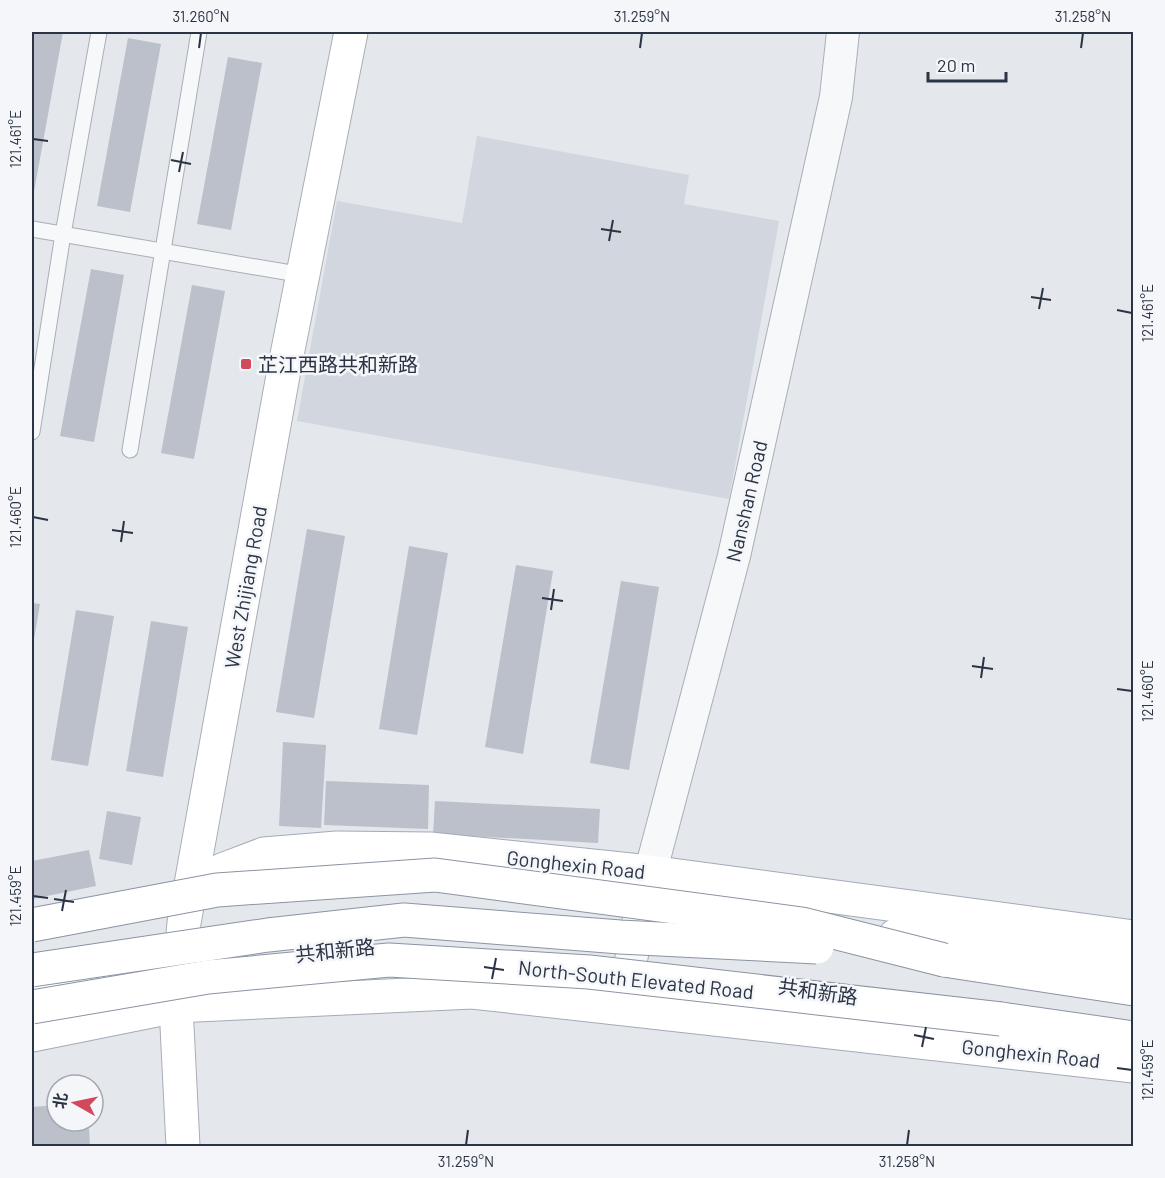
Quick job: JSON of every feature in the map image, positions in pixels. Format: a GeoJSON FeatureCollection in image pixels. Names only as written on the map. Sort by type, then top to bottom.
{"type":"FeatureCollection","features":[{"type":"Feature","properties":{"kind":"main road","name":"West Zhijiang Road"},"geometry":{"type":"LineString","coordinates":[[183,1146],[176,1006],[188,899],[284,370],[351,32]]}},
{"type":"Feature","properties":{"kind":"main road","name":"Gonghexin Road"},"geometry":{"type":"LineString","coordinates":[[32,934],[188,899],[222,870],[264,854],[337,848],[430,849],[659,873],[1134,937]]}},
{"type":"Feature","properties":{"kind":"main road"},"geometry":{"type":"LineString","coordinates":[[659,873],[729,913]]}},
{"type":"Feature","properties":{"kind":"main road"},"geometry":{"type":"LineString","coordinates":[[32,925],[217,890],[435,875],[802,924],[944,960]]}},
{"type":"Feature","properties":{"kind":"main road"},"geometry":{"type":"LineString","coordinates":[[188,899],[473,882],[729,913],[1134,969]]}},
{"type":"Feature","properties":{"kind":"main road","name":"North-South Elevated Road"},"geometry":{"type":"LineString","coordinates":[[32,970],[268,935],[404,920],[620,937],[791,944],[944,960],[1134,989]]}},
{"type":"Feature","properties":{"kind":"main road","name":"共和新路"},"geometry":{"type":"LineString","coordinates":[[179,967],[374,945],[474,949],[630,965],[1134,1036]]}},
{"type":"Feature","properties":{"kind":"main road","name":"North-South Elevated Road"},"geometry":{"type":"LineString","coordinates":[[32,1007],[208,977],[389,960],[589,972],[1134,1036]]}},
{"type":"Feature","properties":{"kind":"main road"},"geometry":{"type":"LineString","coordinates":[[32,987],[179,967]]}},
{"type":"Feature","properties":{"kind":"main road","name":"Gonghexin Road"},"geometry":{"type":"LineString","coordinates":[[176,1006],[472,992],[1134,1066]]}},
{"type":"Feature","properties":{"kind":"main road"},"geometry":{"type":"LineString","coordinates":[[32,1035],[176,1006]]}},
{"type":"Feature","properties":{"kind":"main road"},"geometry":{"type":"LineString","coordinates":[[909,1040],[963,1011]]}},
{"type":"Feature","properties":{"kind":"street","name":"Nanshan Road"},"geometry":{"type":"LineString","coordinates":[[630,965],[642,904],[659,873],[739,534],[836,97],[843,32]]}},
{"type":"Feature","properties":{"kind":"lane"},"geometry":{"type":"LineString","coordinates":[[32,432],[63,234],[99,32]]}},
{"type":"Feature","properties":{"kind":"lane"},"geometry":{"type":"LineString","coordinates":[[130,450],[199,32]]}},
{"type":"Feature","properties":{"kind":"lane"},"geometry":{"type":"LineString","coordinates":[[32,229],[303,275]]}},
{"type":"Feature","properties":{"kind":"shaded area"},"geometry":{"type":"Polygon","coordinates":[[[477,136],[689,175],[684,204],[779,221],[729,499],[297,421],[337,201],[462,223],[477,136]]]}},
{"type":"Feature","properties":{"kind":"building"},"geometry":{"type":"Polygon","coordinates":[[[32,32],[63,32],[33,197],[32,197],[32,32]]]}},
{"type":"Feature","properties":{"kind":"building"},"geometry":{"type":"Polygon","coordinates":[[[128,38],[161,44],[130,212],[97,206],[128,38]]]}},
{"type":"Feature","properties":{"kind":"building"},"geometry":{"type":"Polygon","coordinates":[[[228,57],[262,63],[231,230],[197,224],[228,57]]]}},
{"type":"Feature","properties":{"kind":"building"},"geometry":{"type":"Polygon","coordinates":[[[91,269],[124,275],[94,442],[60,436],[91,269]]]}},
{"type":"Feature","properties":{"kind":"building"},"geometry":{"type":"Polygon","coordinates":[[[192,285],[225,291],[194,459],[161,453],[192,285]]]}},
{"type":"Feature","properties":{"kind":"building"},"geometry":{"type":"Polygon","coordinates":[[[307,529],[345,536],[314,718],[276,712],[307,529]]]}},
{"type":"Feature","properties":{"kind":"building"},"geometry":{"type":"Polygon","coordinates":[[[409,546],[448,553],[417,735],[379,729],[409,546]]]}},
{"type":"Feature","properties":{"kind":"building"},"geometry":{"type":"Polygon","coordinates":[[[516,565],[553,571],[523,754],[485,747],[516,565]]]}},
{"type":"Feature","properties":{"kind":"building"},"geometry":{"type":"Polygon","coordinates":[[[621,581],[659,587],[629,770],[590,763],[621,581]]]}},
{"type":"Feature","properties":{"kind":"building"},"geometry":{"type":"Polygon","coordinates":[[[32,603],[40,604],[33,645],[32,645],[32,603]]]}},
{"type":"Feature","properties":{"kind":"building"},"geometry":{"type":"Polygon","coordinates":[[[76,610],[114,616],[88,766],[51,760],[76,610]]]}},
{"type":"Feature","properties":{"kind":"building"},"geometry":{"type":"Polygon","coordinates":[[[151,621],[188,627],[163,777],[126,771],[151,621]]]}},
{"type":"Feature","properties":{"kind":"building"},"geometry":{"type":"Polygon","coordinates":[[[283,742],[326,745],[321,828],[279,826],[283,742]]]}},
{"type":"Feature","properties":{"kind":"building"},"geometry":{"type":"Polygon","coordinates":[[[326,781],[429,785],[428,829],[324,825],[326,781]]]}},
{"type":"Feature","properties":{"kind":"building"},"geometry":{"type":"Polygon","coordinates":[[[435,801],[600,809],[598,843],[433,834],[435,801]]]}},
{"type":"Feature","properties":{"kind":"building"},"geometry":{"type":"Polygon","coordinates":[[[107,811],[141,817],[132,865],[99,859],[107,811]]]}},
{"type":"Feature","properties":{"kind":"building"},"geometry":{"type":"Polygon","coordinates":[[[89,850],[96,886],[32,899],[32,861],[89,850]]]}},
{"type":"Feature","properties":{"kind":"building"},"geometry":{"type":"Polygon","coordinates":[[[45,1106],[45,1133],[89,1133],[90,1146],[32,1146],[32,1107],[45,1106]]]}},
{"type":"Feature","properties":{"kind":"place","name":"芷江西路共和新路"},"geometry":{"type":"Point","coordinates":[246,364]}}]}
